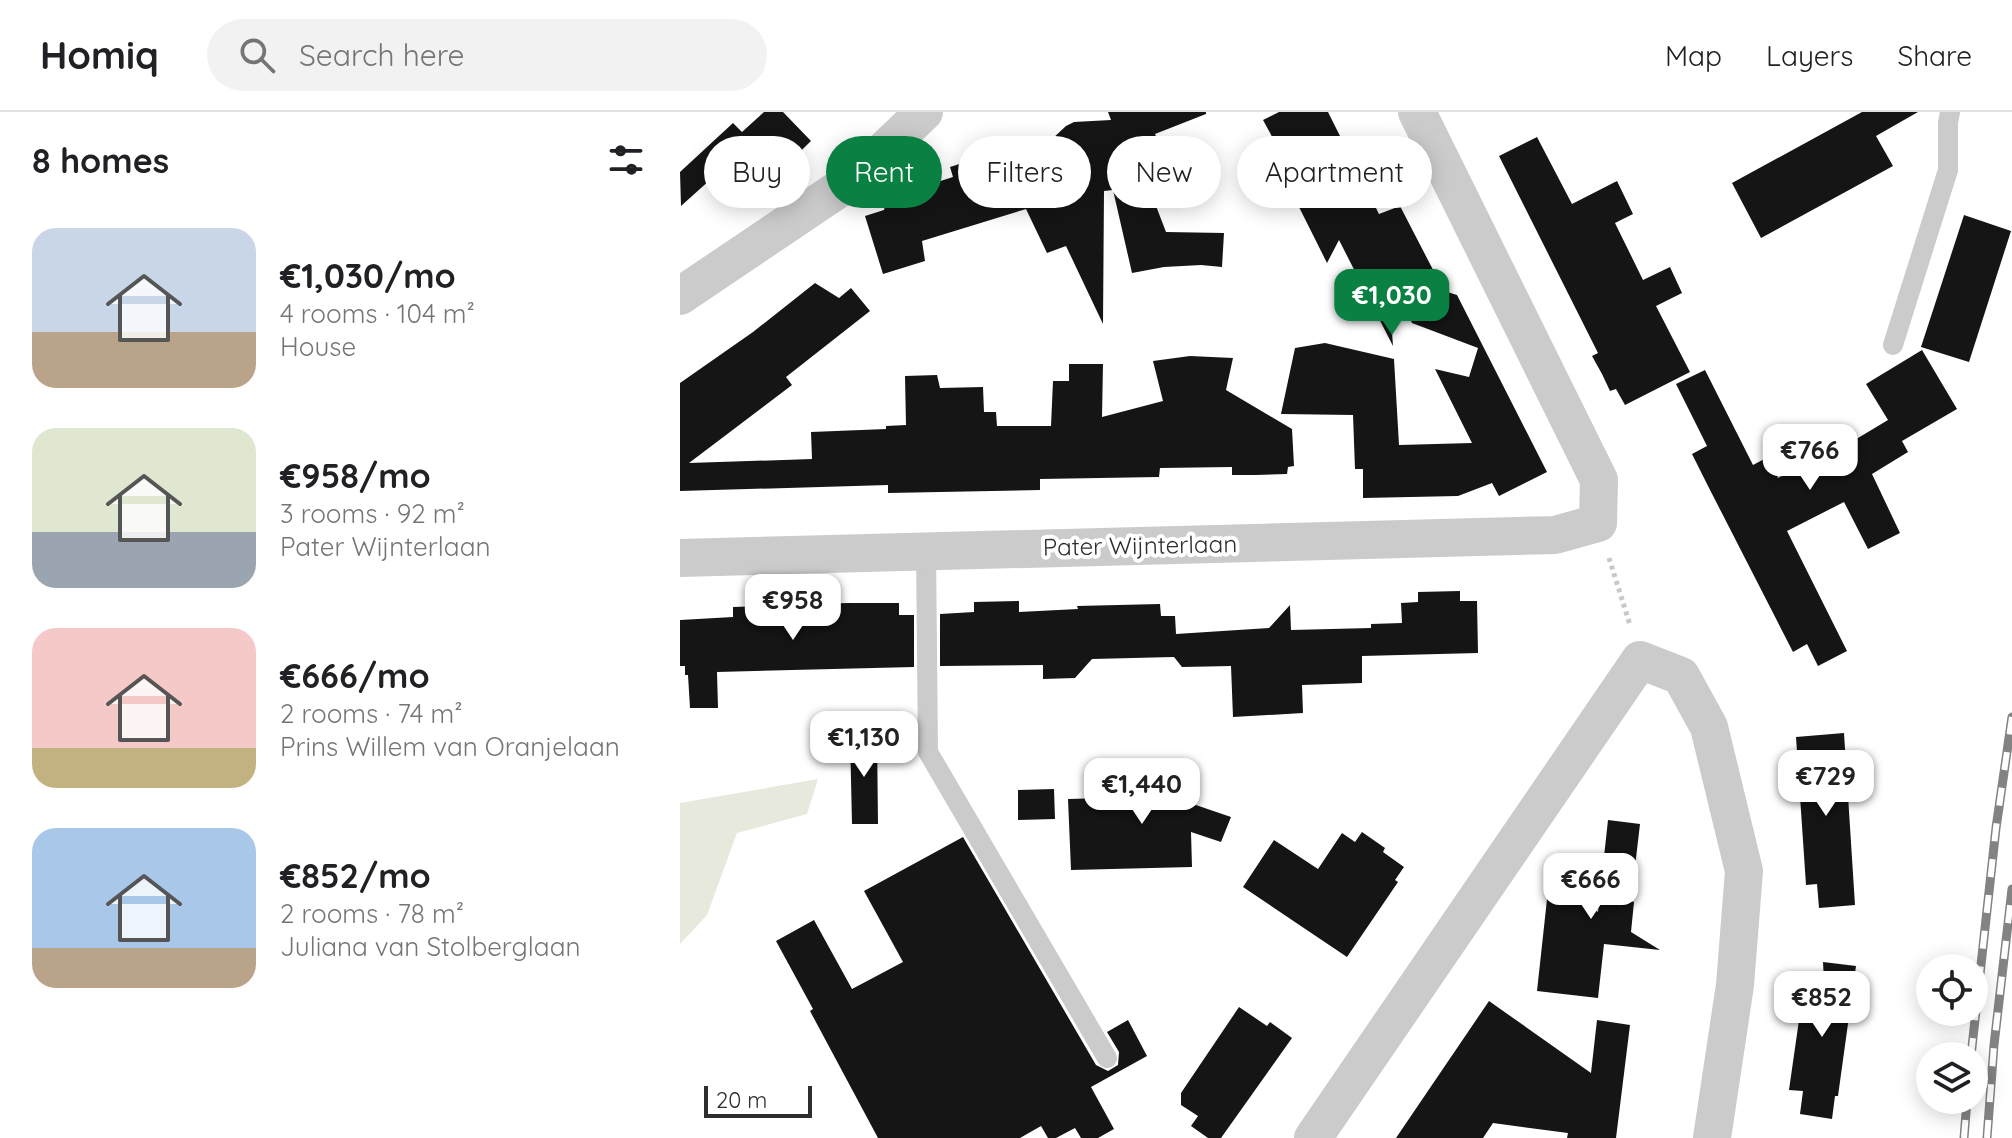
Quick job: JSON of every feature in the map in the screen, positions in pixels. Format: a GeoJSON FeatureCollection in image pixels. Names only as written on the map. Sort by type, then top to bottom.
{"type":"FeatureCollection","features":[{"type":"Feature","properties":{"kind":"street"},"geometry":{"type":"LineString","coordinates":[[680,296],[855,178],[924,112]]}},
{"type":"Feature","properties":{"kind":"street"},"geometry":{"type":"LineString","coordinates":[[1417,112],[1599,480],[1598,523]]}},
{"type":"Feature","properties":{"kind":"street","name":"Pater Wijnterlaan"},"geometry":{"type":"LineString","coordinates":[[680,558],[1555,535],[1598,523]]}},
{"type":"Feature","properties":{"kind":"street"},"geometry":{"type":"LineString","coordinates":[[1313,1138],[1640,660],[1681,676],[1709,727],[1744,871],[1735,985],[1712,1138]]}},
{"type":"Feature","properties":{"kind":"lane"},"geometry":{"type":"LineString","coordinates":[[1893,345],[1948,170],[1950,112]]}},
{"type":"Feature","properties":{"kind":"lane"},"geometry":{"type":"LineString","coordinates":[[926,551],[928,752],[1107,1058]]}},
{"type":"Feature","properties":{"kind":"path"},"geometry":{"type":"LineString","coordinates":[[1598,523],[1640,660]]}},
{"type":"Feature","properties":{"kind":"shaded area"},"geometry":{"type":"Polygon","coordinates":[[[818,779],[807,814],[737,833],[707,915],[680,944],[680,803],[818,779]]]}},
{"type":"Feature","properties":{"kind":"building"},"geometry":{"type":"Polygon","coordinates":[[[764,112],[783,112],[806,136],[719,136],[733,123],[742,132],[764,112]]]}},
{"type":"Feature","properties":{"kind":"building"},"geometry":{"type":"Polygon","coordinates":[[[1108,112],[1206,112],[1156,136],[1107,136],[1103,324],[1066,246],[1047,253],[1026,209],[922,241],[925,261],[883,274],[865,216],[884,208],[942,208],[942,180],[953,177],[950,167],[958,164],[958,208],[1091,208],[1091,136],[1055,136],[1074,122],[1111,120],[1108,112]]]}},
{"type":"Feature","properties":{"kind":"building"},"geometry":{"type":"Polygon","coordinates":[[[1279,112],[1328,112],[1340,136],[1272,136],[1263,120],[1279,112]]]}},
{"type":"Feature","properties":{"kind":"building"},"geometry":{"type":"Polygon","coordinates":[[[1862,112],[1918,112],[1876,136],[1893,166],[1761,238],[1732,183],[1862,112]]]}},
{"type":"Feature","properties":{"kind":"building"},"geometry":{"type":"Polygon","coordinates":[[[1537,137],[1572,204],[1617,181],[1633,214],[1615,223],[1643,280],[1670,267],[1682,293],[1656,306],[1690,372],[1625,405],[1616,389],[1610,391],[1592,356],[1598,353],[1499,156],[1537,137]]]}},
{"type":"Feature","properties":{"kind":"building"},"geometry":{"type":"Polygon","coordinates":[[[704,150],[704,185],[681,206],[680,172],[704,150]]]}},
{"type":"Feature","properties":{"kind":"building"},"geometry":{"type":"Polygon","coordinates":[[[1117,208],[1157,208],[1166,232],[1224,233],[1222,267],[1164,267],[1132,273],[1117,208]]]}},
{"type":"Feature","properties":{"kind":"building"},"geometry":{"type":"Polygon","coordinates":[[[1300,208],[1376,208],[1379,214],[1401,208],[1444,291],[1457,295],[1547,472],[1499,496],[1492,483],[1458,496],[1363,498],[1363,469],[1355,469],[1353,415],[1281,414],[1295,348],[1325,343],[1394,359],[1399,445],[1472,443],[1435,369],[1469,377],[1478,348],[1412,323],[1388,275],[1393,346],[1339,240],[1327,263],[1300,208]]]}},
{"type":"Feature","properties":{"kind":"building"},"geometry":{"type":"Polygon","coordinates":[[[1964,215],[2011,231],[1969,362],[1921,347],[1964,215]]]}},
{"type":"Feature","properties":{"kind":"building"},"geometry":{"type":"Polygon","coordinates":[[[815,283],[839,298],[851,288],[870,311],[786,377],[792,385],[689,463],[812,459],[811,432],[886,429],[886,426],[906,425],[905,376],[937,375],[940,388],[983,387],[984,412],[996,412],[997,426],[1051,426],[1053,381],[1069,381],[1069,364],[1103,364],[1102,417],[1163,401],[1153,361],[1190,356],[1233,358],[1226,390],[1292,429],[1294,466],[1288,467],[1287,474],[1232,475],[1232,467],[1160,468],[1159,477],[1040,479],[1040,490],[888,493],[888,485],[680,491],[680,383],[753,332],[815,283]]]}},
{"type":"Feature","properties":{"kind":"building"},"geometry":{"type":"Polygon","coordinates":[[[1922,350],[1957,409],[1902,441],[1908,452],[1872,474],[1900,533],[1868,549],[1844,502],[1787,531],[1847,651],[1818,666],[1807,644],[1793,652],[1707,484],[1692,454],[1707,446],[1676,384],[1705,370],[1753,465],[1768,457],[1778,478],[1888,420],[1866,384],[1922,350]]]}},
{"type":"Feature","properties":{"kind":"building"},"geometry":{"type":"Polygon","coordinates":[[[1460,591],[1460,601],[1477,601],[1478,653],[1362,656],[1362,683],[1302,685],[1303,713],[1233,717],[1231,666],[1182,667],[1174,657],[1092,659],[1075,678],[1043,679],[1043,665],[940,666],[940,614],[974,612],[974,602],[1019,601],[1019,612],[1078,609],[1077,606],[1160,604],[1161,616],[1175,616],[1176,634],[1269,628],[1290,605],[1291,630],[1371,628],[1371,624],[1402,623],[1401,603],[1418,602],[1418,592],[1460,591]]]}},
{"type":"Feature","properties":{"kind":"building"},"geometry":{"type":"Polygon","coordinates":[[[899,603],[899,615],[914,615],[914,667],[717,672],[718,708],[690,708],[688,675],[685,675],[685,666],[680,666],[680,620],[733,617],[733,607],[899,603]]]}},
{"type":"Feature","properties":{"kind":"building"},"geometry":{"type":"Polygon","coordinates":[[[1844,733],[1855,905],[1819,908],[1817,884],[1806,885],[1796,737],[1844,733]]]}},
{"type":"Feature","properties":{"kind":"building"},"geometry":{"type":"Polygon","coordinates":[[[877,734],[878,824],[852,824],[850,735],[877,734]]]}},
{"type":"Feature","properties":{"kind":"building"},"geometry":{"type":"Polygon","coordinates":[[[1189,766],[1190,803],[1231,817],[1221,842],[1191,832],[1192,867],[1071,870],[1068,799],[1145,797],[1144,767],[1189,766]]]}},
{"type":"Feature","properties":{"kind":"building"},"geometry":{"type":"Polygon","coordinates":[[[1054,789],[1055,819],[1018,820],[1018,790],[1054,789]]]}},
{"type":"Feature","properties":{"kind":"building"},"geometry":{"type":"Polygon","coordinates":[[[1608,820],[1640,824],[1631,901],[1634,902],[1631,932],[1660,950],[1604,944],[1598,998],[1537,991],[1549,881],[1598,912],[1608,820]]]}},
{"type":"Feature","properties":{"kind":"building"},"geometry":{"type":"Polygon","coordinates":[[[1362,832],[1385,848],[1383,852],[1404,867],[1395,880],[1398,882],[1347,957],[1243,887],[1274,840],[1318,869],[1342,833],[1355,842],[1362,832]]]}},
{"type":"Feature","properties":{"kind":"building"},"geometry":{"type":"Polygon","coordinates":[[[963,837],[1096,1065],[1108,1071],[1118,1065],[1119,1052],[1107,1032],[1128,1020],[1147,1056],[1091,1087],[1114,1129],[1098,1138],[1081,1138],[1075,1128],[1056,1138],[1048,1138],[1041,1126],[1020,1138],[878,1138],[776,941],[814,920],[852,989],[903,962],[864,891],[963,837]]]}},
{"type":"Feature","properties":{"kind":"building"},"geometry":{"type":"Polygon","coordinates":[[[1823,962],[1856,966],[1832,1119],[1800,1114],[1803,1091],[1789,1090],[1805,978],[1824,981],[1823,962]]]}},
{"type":"Feature","properties":{"kind":"building"},"geometry":{"type":"Polygon","coordinates":[[[1489,1001],[1591,1073],[1597,1020],[1630,1025],[1616,1138],[1567,1138],[1568,1133],[1493,1123],[1483,1138],[1396,1138],[1489,1001]]]}},
{"type":"Feature","properties":{"kind":"building"},"geometry":{"type":"Polygon","coordinates":[[[1239,1007],[1267,1026],[1270,1022],[1292,1038],[1221,1138],[1208,1138],[1191,1126],[1198,1116],[1181,1105],[1181,1093],[1239,1007]]]}},
{"type":"Feature","properties":{"kind":"railway"},"geometry":{"type":"LineString","coordinates":[[1973,1042],[1996,828],[2012,717]]}},
{"type":"Feature","properties":{"kind":"railway"},"geometry":{"type":"LineString","coordinates":[[1987,1138],[2012,889]]}},
{"type":"Feature","properties":{"kind":"railway"},"geometry":{"type":"LineString","coordinates":[[1964,1138],[1966,1114]]}}]}
